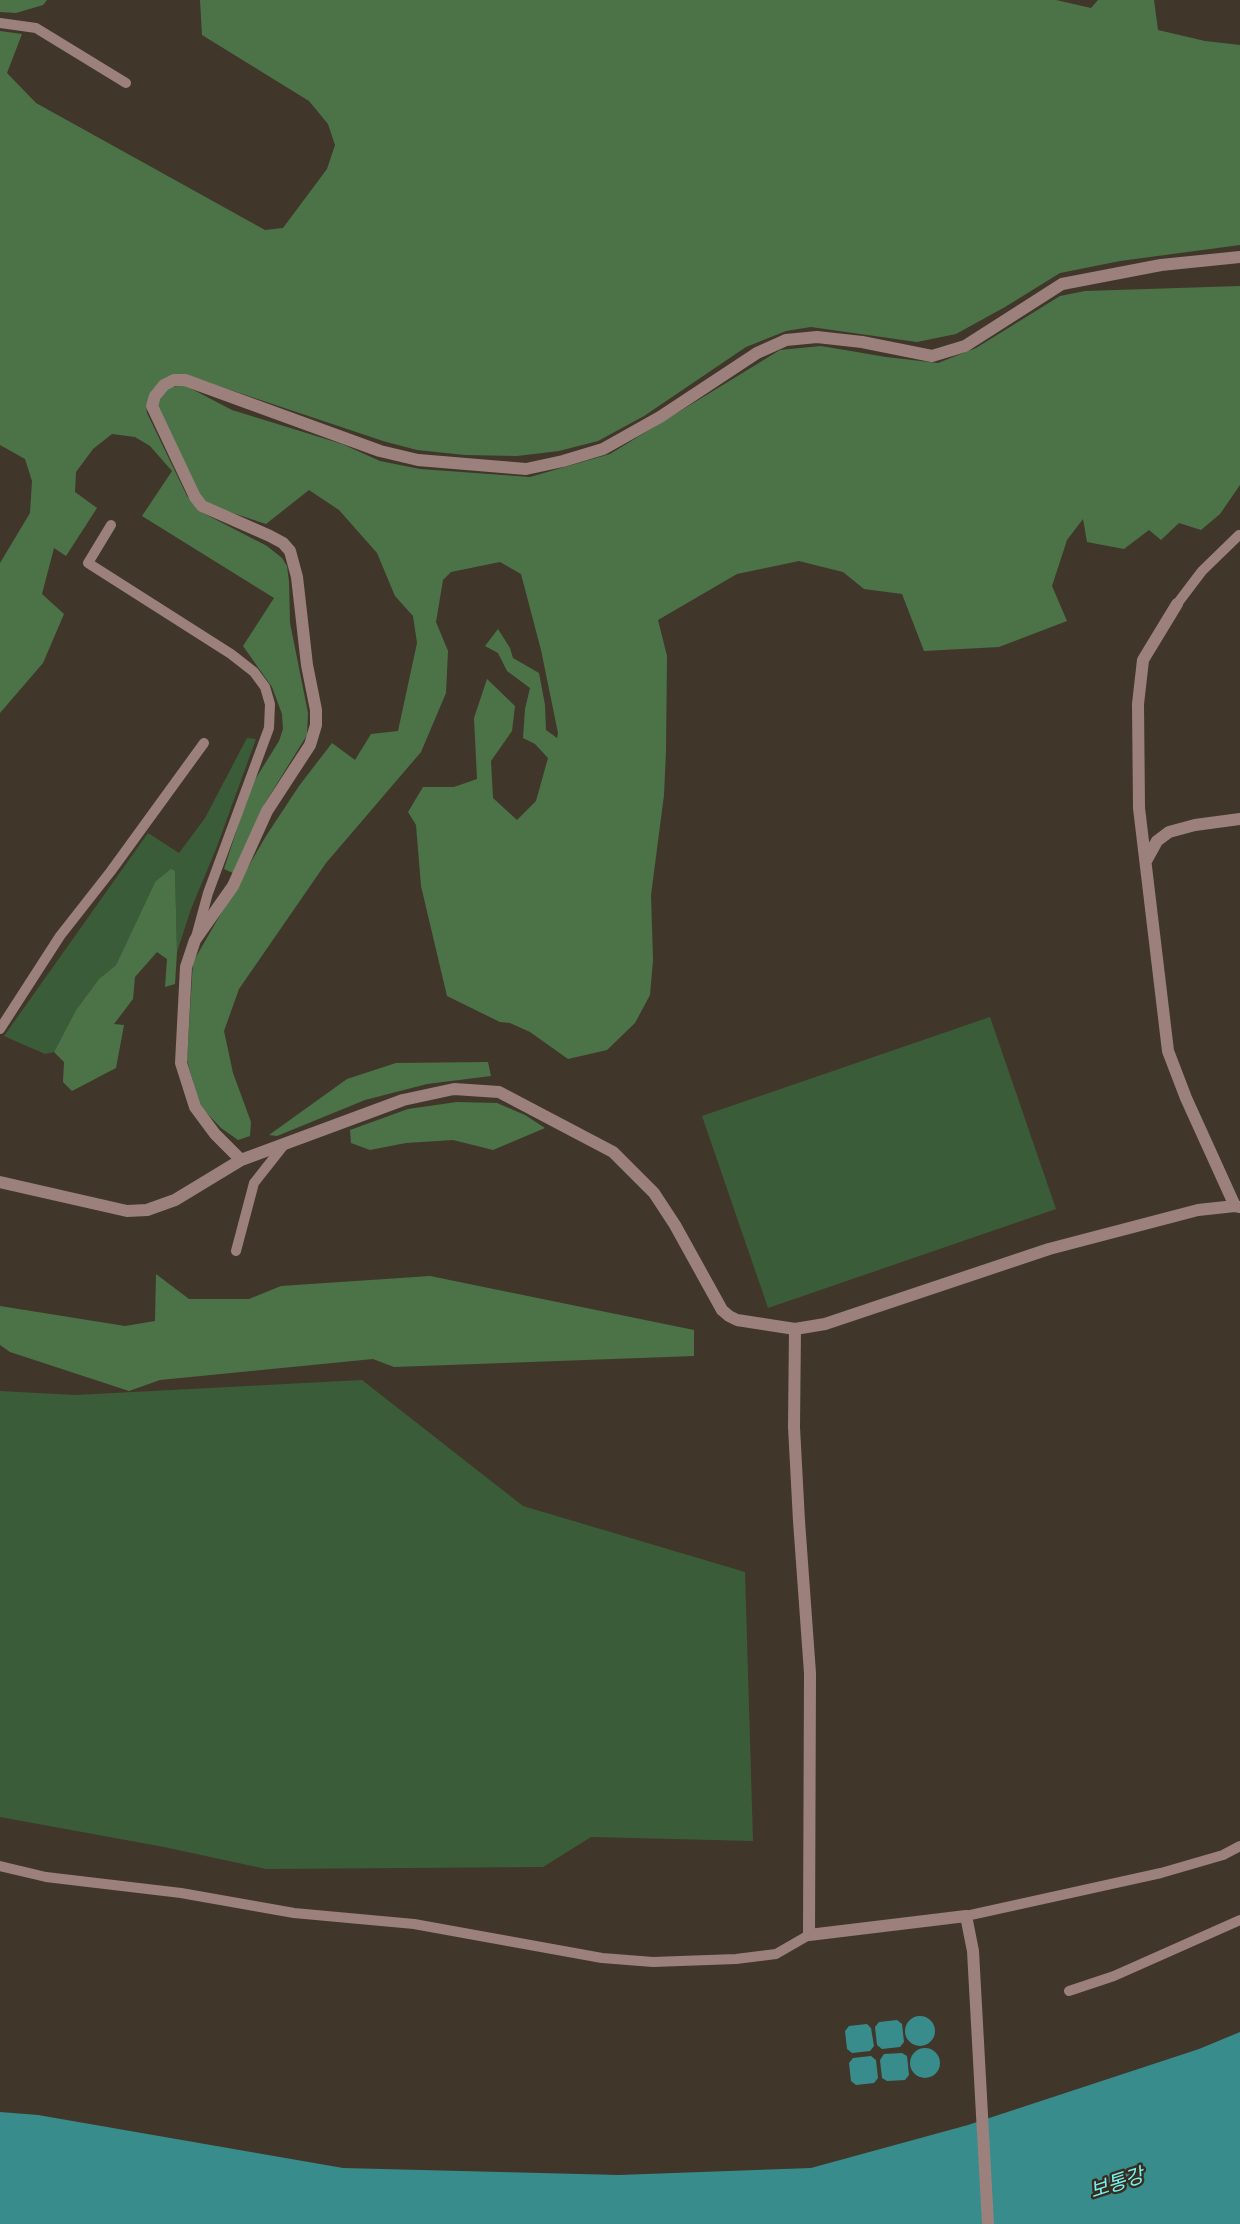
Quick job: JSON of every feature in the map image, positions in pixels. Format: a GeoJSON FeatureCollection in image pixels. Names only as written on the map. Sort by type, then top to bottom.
{"type":"FeatureCollection","features":[{"type":"Feature","properties":{"kind":"street"},"geometry":{"type":"LineString","coordinates":[[241,1160],[215,1134],[195,1107],[181,1063],[186,967],[195,940],[233,886],[267,811],[310,745],[314,736],[316,718],[307,665],[297,577],[290,551],[283,543],[270,536],[202,506],[152,406],[164,385],[174,380],[184,380],[380,451],[418,460],[526,469],[603,449],[660,417],[757,353],[786,340],[817,337],[862,342],[932,356],[965,346],[1062,284],[1161,265],[1240,257]]}},
{"type":"Feature","properties":{"kind":"street"},"geometry":{"type":"LineString","coordinates":[[0,1182],[127,1211],[147,1210],[175,1200],[241,1160],[341,1121],[403,1100],[454,1089],[499,1092],[613,1152],[654,1193],[675,1225],[722,1310],[729,1316],[737,1320],[795,1329],[825,1324],[1049,1249],[1198,1210],[1237,1206],[1186,1098],[1168,1051],[1139,808],[1139,684],[1143,660],[1177,604]]}},
{"type":"Feature","properties":{"kind":"street"},"geometry":{"type":"LineString","coordinates":[[1146,861],[1156,841],[1169,832],[1196,825],[1240,819]]}},
{"type":"Feature","properties":{"kind":"street"},"geometry":{"type":"LineString","coordinates":[[795,1329],[795,1439],[810,1673],[809,1935],[966,1916],[973,1951],[988,2224]]}},
{"type":"Feature","properties":{"kind":"lane"},"geometry":{"type":"LineString","coordinates":[[0,23],[36,28],[126,83]]}},
{"type":"Feature","properties":{"kind":"lane"},"geometry":{"type":"LineString","coordinates":[[111,525],[88,563],[231,654],[254,672],[265,687],[270,704],[269,728],[208,893],[195,940]]}},
{"type":"Feature","properties":{"kind":"lane"},"geometry":{"type":"LineString","coordinates":[[1177,604],[1202,571],[1239,535]]}},
{"type":"Feature","properties":{"kind":"lane"},"geometry":{"type":"LineString","coordinates":[[0,1029],[60,936],[111,871],[204,743]]}},
{"type":"Feature","properties":{"kind":"lane"},"geometry":{"type":"LineString","coordinates":[[236,1251],[254,1183],[284,1145]]}},
{"type":"Feature","properties":{"kind":"lane"},"geometry":{"type":"LineString","coordinates":[[966,1916],[1161,1873],[1223,1855],[1240,1846]]}},
{"type":"Feature","properties":{"kind":"lane"},"geometry":{"type":"LineString","coordinates":[[0,1866],[46,1877],[181,1893],[294,1913],[414,1924],[602,1958],[652,1962],[736,1959],[776,1954],[809,1935]]}},
{"type":"Feature","properties":{"kind":"lane"},"geometry":{"type":"LineString","coordinates":[[1069,1991],[1114,1976],[1240,1920]]}},
{"type":"Feature","properties":{"kind":"green space"},"geometry":{"type":"Polygon","coordinates":[[[0,0],[47,0],[43,5],[16,13],[0,12],[0,0]]]}},
{"type":"Feature","properties":{"kind":"green space"},"geometry":{"type":"Polygon","coordinates":[[[200,0],[1056,0],[1091,8],[1098,0],[1154,0],[1158,30],[1205,41],[1240,45],[1240,245],[1120,261],[1060,273],[956,334],[917,342],[811,327],[786,331],[746,347],[644,416],[598,441],[559,451],[517,456],[465,455],[417,450],[383,441],[189,376],[163,380],[152,390],[146,405],[147,413],[187,496],[203,513],[267,546],[282,558],[287,566],[290,623],[308,713],[307,735],[265,803],[233,873],[224,869],[251,786],[279,741],[283,729],[282,714],[272,687],[243,646],[274,598],[142,516],[172,471],[150,446],[135,437],[112,434],[93,449],[76,472],[75,492],[97,508],[66,556],[54,548],[42,594],[64,614],[43,663],[0,713],[0,563],[30,513],[32,481],[25,459],[0,445],[0,31],[22,34],[7,73],[36,103],[265,230],[283,228],[327,169],[335,145],[328,124],[309,101],[202,35],[200,0]]]}},
{"type":"Feature","properties":{"kind":"green space"},"geometry":{"type":"Polygon","coordinates":[[[1240,286],[1240,485],[1220,514],[1201,530],[1179,523],[1161,540],[1149,530],[1124,549],[1087,542],[1083,519],[1067,540],[1052,586],[1067,621],[999,647],[924,651],[902,594],[864,589],[843,572],[799,561],[737,574],[658,620],[667,656],[666,751],[664,795],[651,895],[653,960],[650,995],[635,1023],[607,1050],[568,1059],[530,1032],[510,1023],[500,1022],[447,996],[421,886],[416,825],[408,812],[423,787],[454,787],[477,779],[474,718],[487,679],[515,706],[512,731],[491,761],[493,798],[517,820],[536,801],[548,758],[535,744],[523,738],[525,709],[530,688],[507,671],[498,653],[485,646],[498,629],[510,648],[513,658],[539,673],[545,705],[546,730],[557,738],[558,733],[541,650],[521,574],[500,562],[451,572],[443,580],[436,622],[448,651],[446,693],[421,752],[326,863],[239,989],[224,1031],[233,1073],[251,1122],[250,1136],[238,1140],[221,1128],[200,1106],[187,1060],[193,962],[266,836],[299,786],[332,743],[355,760],[371,734],[398,731],[417,643],[413,616],[395,596],[377,553],[339,510],[309,490],[266,524],[206,504],[156,408],[166,388],[184,385],[232,410],[342,444],[380,461],[420,469],[530,477],[610,454],[780,350],[821,346],[938,363],[976,348],[1060,296],[1085,291],[1240,286]]]}},
{"type":"Feature","properties":{"kind":"green space"},"geometry":{"type":"Polygon","coordinates":[[[247,738],[256,739],[216,849],[191,909],[177,952],[175,871],[155,882],[116,965],[99,979],[76,1010],[54,1052],[45,1054],[4,1036],[148,833],[179,853],[205,818],[247,738]]]}},
{"type":"Feature","properties":{"kind":"green space"},"geometry":{"type":"Polygon","coordinates":[[[171,869],[175,871],[177,952],[175,984],[165,987],[167,959],[157,952],[135,977],[133,999],[114,1024],[124,1025],[116,1068],[72,1091],[63,1082],[64,1062],[54,1052],[76,1010],[99,979],[116,965],[155,882],[171,869]]]}},
{"type":"Feature","properties":{"kind":"green space"},"geometry":{"type":"Polygon","coordinates":[[[990,1017],[1056,1209],[768,1308],[702,1116],[990,1017]]]}},
{"type":"Feature","properties":{"kind":"green space"},"geometry":{"type":"Polygon","coordinates":[[[488,1062],[491,1076],[427,1084],[365,1100],[277,1136],[269,1135],[347,1079],[396,1063],[488,1062]]]}},
{"type":"Feature","properties":{"kind":"green space"},"geometry":{"type":"Polygon","coordinates":[[[457,1102],[497,1103],[525,1115],[545,1128],[493,1150],[453,1140],[406,1143],[370,1150],[351,1143],[350,1130],[408,1109],[457,1102]]]}},
{"type":"Feature","properties":{"kind":"green space"},"geometry":{"type":"Polygon","coordinates":[[[156,1274],[189,1299],[249,1299],[281,1286],[430,1276],[694,1330],[694,1356],[394,1367],[373,1359],[160,1380],[129,1391],[10,1352],[0,1345],[0,1306],[125,1326],[155,1321],[156,1274]]]}},
{"type":"Feature","properties":{"kind":"green space"},"geometry":{"type":"Polygon","coordinates":[[[362,1380],[523,1506],[745,1572],[753,1841],[591,1837],[543,1867],[266,1869],[164,1847],[0,1817],[0,1391],[75,1395],[362,1380]]]}},
{"type":"Feature","properties":{"kind":"water"},"geometry":{"type":"Polygon","coordinates":[[[920,2016],[931,2020],[935,2031],[931,2042],[920,2046],[909,2042],[905,2031],[909,2020],[920,2016]]]}},
{"type":"Feature","properties":{"kind":"water"},"geometry":{"type":"Polygon","coordinates":[[[897,2020],[902,2024],[904,2042],[900,2047],[882,2049],[877,2045],[875,2027],[879,2022],[897,2020]]]}},
{"type":"Feature","properties":{"kind":"water"},"geometry":{"type":"Polygon","coordinates":[[[867,2024],[871,2028],[874,2046],[870,2051],[852,2053],[847,2049],[845,2031],[849,2026],[867,2024]]]}},
{"type":"Feature","properties":{"kind":"water","name":"보통강"},"geometry":{"type":"Polygon","coordinates":[[[1240,2032],[1240,2224],[0,2224],[0,2112],[38,2115],[343,2168],[619,2175],[811,2168],[968,2125],[1199,2049],[1240,2032]]]}},
{"type":"Feature","properties":{"kind":"water"},"geometry":{"type":"Polygon","coordinates":[[[925,2048],[936,2052],[940,2063],[936,2074],[925,2078],[914,2074],[910,2063],[914,2052],[925,2048]]]}},
{"type":"Feature","properties":{"kind":"water"},"geometry":{"type":"Polygon","coordinates":[[[902,2053],[907,2056],[909,2075],[905,2080],[887,2081],[882,2078],[880,2060],[884,2054],[902,2053]]]}},
{"type":"Feature","properties":{"kind":"water"},"geometry":{"type":"Polygon","coordinates":[[[871,2056],[876,2060],[878,2078],[874,2083],[856,2085],[851,2081],[849,2063],[853,2058],[871,2056]]]}}]}
